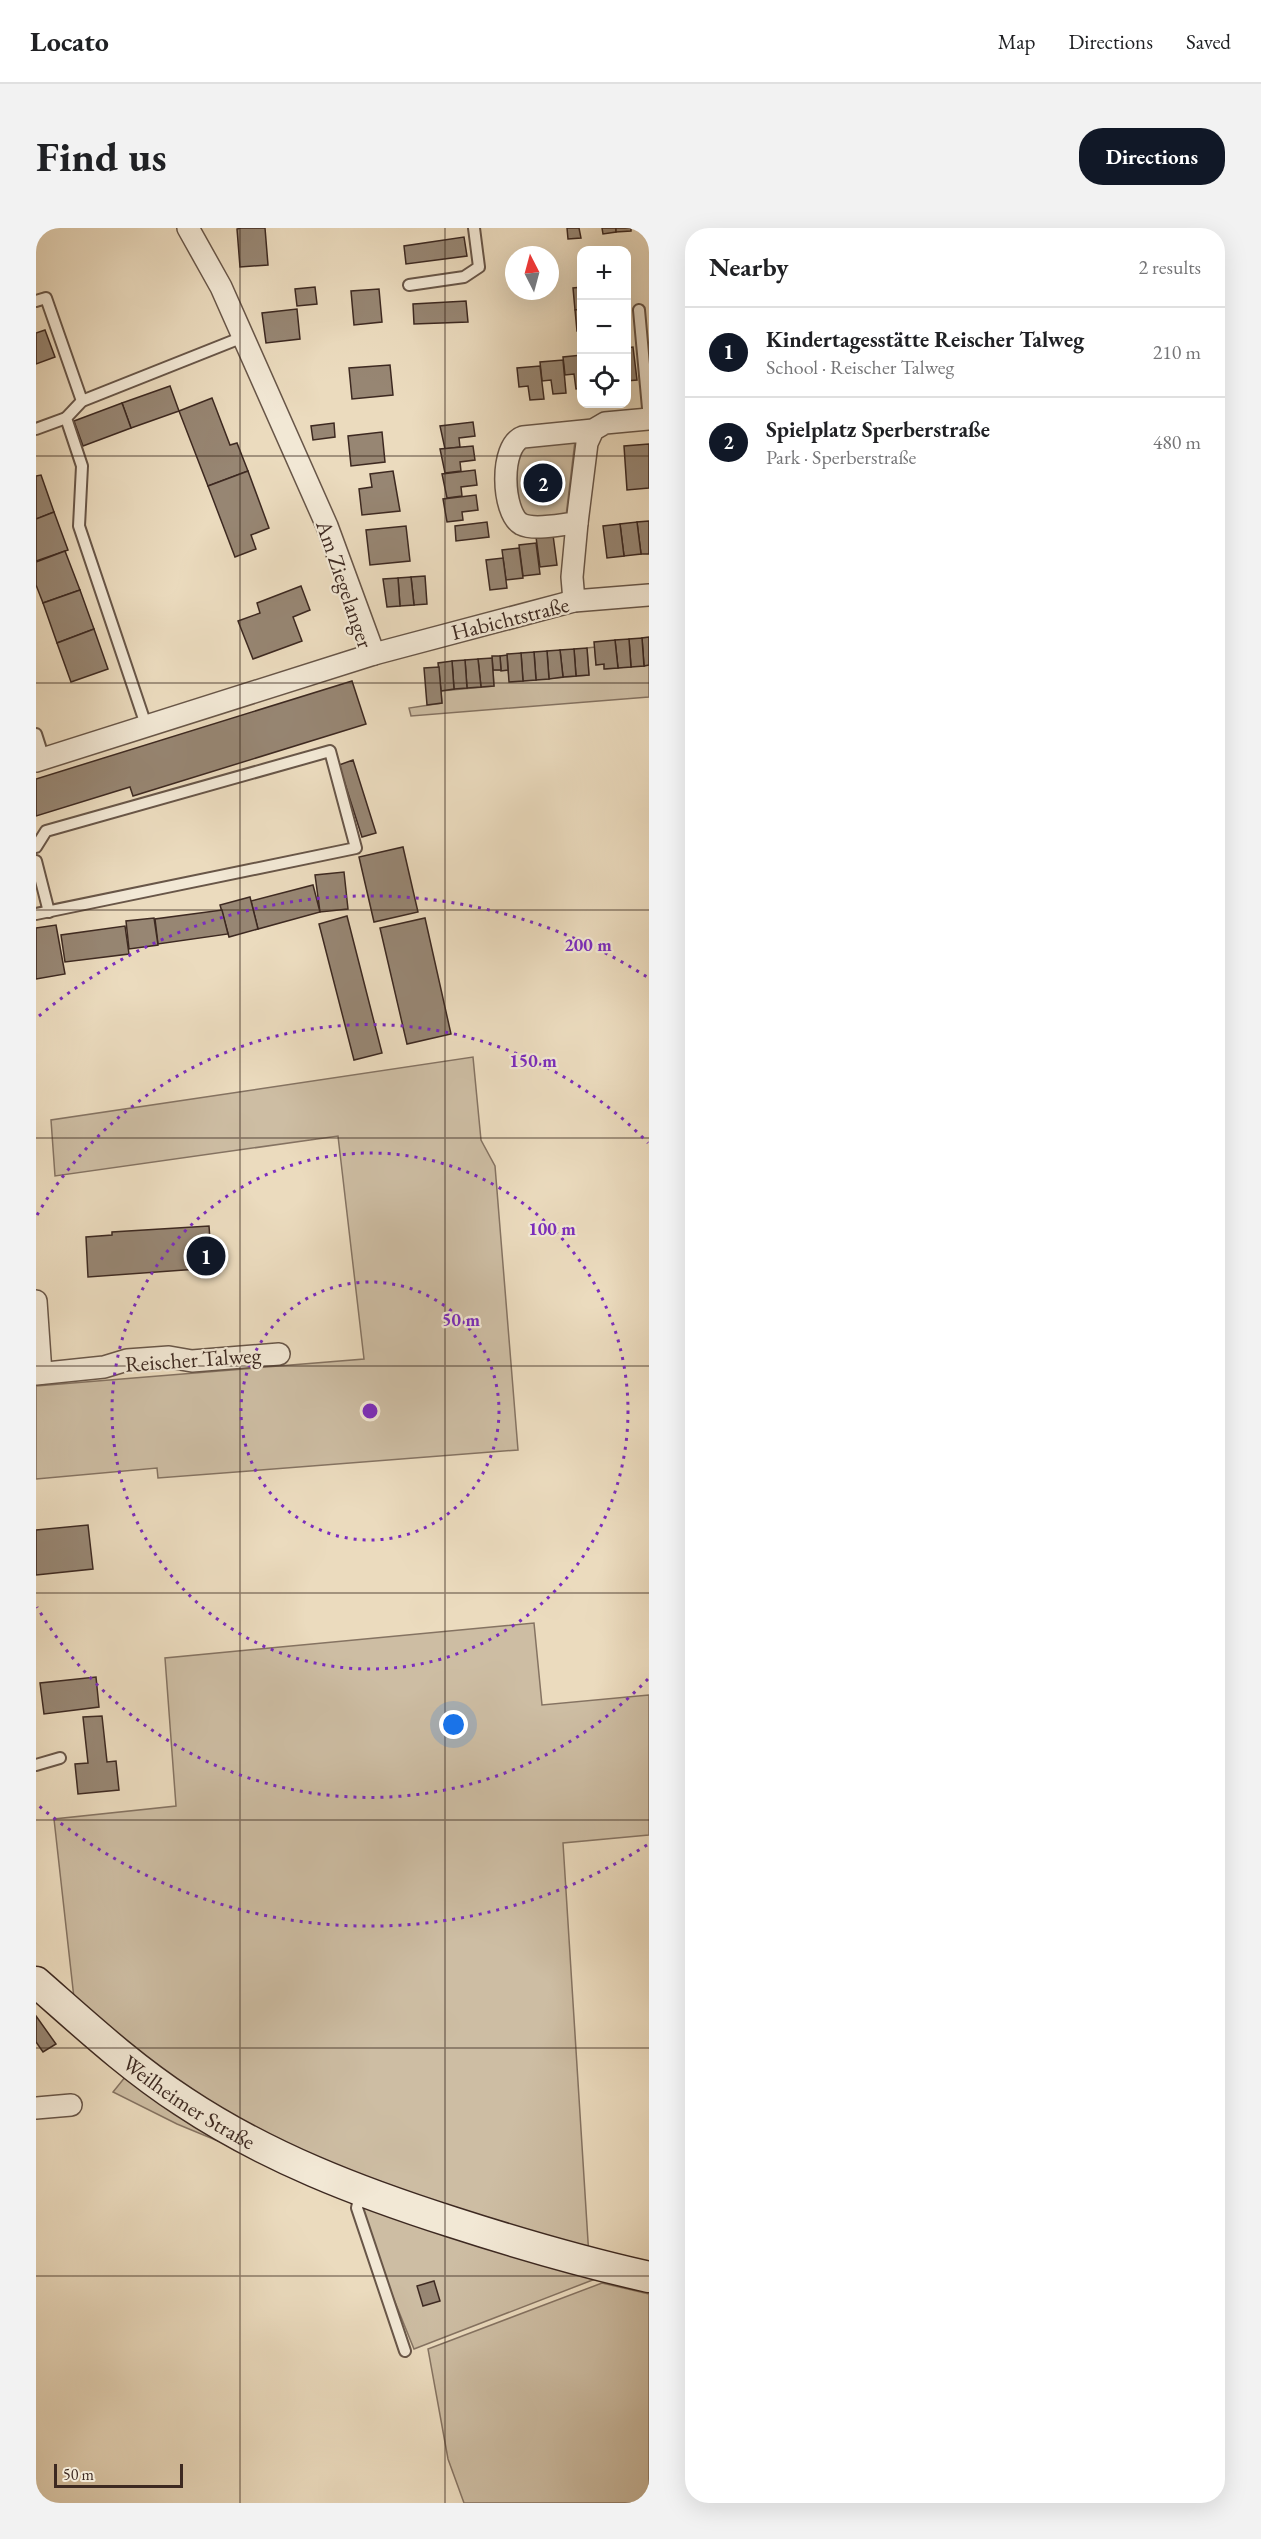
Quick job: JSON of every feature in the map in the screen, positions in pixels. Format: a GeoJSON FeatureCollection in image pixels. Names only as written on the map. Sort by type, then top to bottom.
{"type":"FeatureCollection","features":[{"type":"Feature","properties":{"kind":"street","name":"Am Ziegelanger"},"geometry":{"type":"LineString","coordinates":[[40,760],[147,728],[374,654],[327,526],[221,287],[188,228]]}},
{"type":"Feature","properties":{"kind":"street"},"geometry":{"type":"LineString","coordinates":[[577,523],[528,526],[515,519],[510,510],[506,460],[514,442],[523,437],[593,430],[605,423],[649,419]]}},
{"type":"Feature","properties":{"kind":"street"},"geometry":{"type":"LineString","coordinates":[[574,601],[572,577],[577,523],[587,442],[593,430]]}},
{"type":"Feature","properties":{"kind":"street","name":"Habichtstraße"},"geometry":{"type":"LineString","coordinates":[[374,654],[574,601],[649,595]]}},
{"type":"Feature","properties":{"kind":"street"},"geometry":{"type":"LineString","coordinates":[[36,1301],[39,1373]]}},
{"type":"Feature","properties":{"kind":"street","name":"Reischer Talweg"},"geometry":{"type":"LineString","coordinates":[[39,1373],[104,1367],[128,1360],[169,1357],[192,1361],[279,1354]]}},
{"type":"Feature","properties":{"kind":"street","name":"Weilheimer Straße"},"geometry":{"type":"LineString","coordinates":[[37,1978],[132,2065],[183,2102],[236,2134],[360,2192],[542,2251],[649,2277]]}},
{"type":"Feature","properties":{"kind":"street"},"geometry":{"type":"LineString","coordinates":[[36,2108],[71,2105]]}},
{"type":"Feature","properties":{"kind":"lane"},"geometry":{"type":"LineString","coordinates":[[409,285],[464,277],[479,267],[474,228]]}},
{"type":"Feature","properties":{"kind":"lane"},"geometry":{"type":"LineString","coordinates":[[36,301],[46,298],[82,401]]}},
{"type":"Feature","properties":{"kind":"lane"},"geometry":{"type":"LineString","coordinates":[[639,310],[649,419]]}},
{"type":"Feature","properties":{"kind":"lane"},"geometry":{"type":"LineString","coordinates":[[36,429],[66,418],[82,401],[243,337]]}},
{"type":"Feature","properties":{"kind":"lane"},"geometry":{"type":"LineString","coordinates":[[66,418],[82,466],[79,526],[147,728]]}},
{"type":"Feature","properties":{"kind":"lane"},"geometry":{"type":"LineString","coordinates":[[36,734],[40,760]]}},
{"type":"Feature","properties":{"kind":"lane"},"geometry":{"type":"LineString","coordinates":[[36,847],[46,831],[330,751],[356,848],[36,914]]}},
{"type":"Feature","properties":{"kind":"lane"},"geometry":{"type":"LineString","coordinates":[[36,861],[49,912]]}},
{"type":"Feature","properties":{"kind":"lane"},"geometry":{"type":"LineString","coordinates":[[36,1765],[60,1758]]}},
{"type":"Feature","properties":{"kind":"lane"},"geometry":{"type":"LineString","coordinates":[[360,2192],[357,2208],[405,2351]]}},
{"type":"Feature","properties":{"kind":"shaded area"},"geometry":{"type":"Polygon","coordinates":[[[575,441],[566,516],[531,519],[517,507],[513,459],[525,444],[575,441]]]}},
{"type":"Feature","properties":{"kind":"shaded area"},"geometry":{"type":"Polygon","coordinates":[[[595,647],[596,665],[604,664],[605,669],[649,665],[649,697],[411,716],[409,708],[442,703],[441,691],[494,686],[493,670],[508,670],[510,682],[589,675],[587,648],[595,647]]]}},
{"type":"Feature","properties":{"kind":"shaded area"},"geometry":{"type":"Polygon","coordinates":[[[473,1057],[481,1140],[495,1166],[518,1450],[158,1478],[157,1468],[36,1479],[36,1386],[364,1359],[338,1136],[55,1176],[51,1120],[473,1057]]]}},
{"type":"Feature","properties":{"kind":"shaded area"},"geometry":{"type":"Polygon","coordinates":[[[534,1623],[542,1705],[649,1695],[649,1835],[563,1843],[589,2257],[238,2130],[75,2007],[54,1819],[176,1806],[165,1658],[534,1623]]]}},
{"type":"Feature","properties":{"kind":"shaded area"},"geometry":{"type":"Polygon","coordinates":[[[130,2071],[264,2160],[177,2124],[113,2092],[130,2071]]]}},
{"type":"Feature","properties":{"kind":"shaded area"},"geometry":{"type":"Polygon","coordinates":[[[361,2198],[603,2276],[414,2349],[357,2208],[361,2198]]]}},
{"type":"Feature","properties":{"kind":"shaded area"},"geometry":{"type":"Polygon","coordinates":[[[602,2283],[649,2294],[649,2503],[464,2503],[448,2459],[428,2349],[602,2283]]]}},
{"type":"Feature","properties":{"kind":"building"},"geometry":{"type":"Polygon","coordinates":[[[265,228],[268,265],[240,267],[237,229],[265,228]]]}},
{"type":"Feature","properties":{"kind":"building"},"geometry":{"type":"Polygon","coordinates":[[[567,228],[579,228],[581,238],[568,239],[567,228]]]}},
{"type":"Feature","properties":{"kind":"building"},"geometry":{"type":"Polygon","coordinates":[[[602,228],[616,228],[616,232],[603,234],[602,228]]]}},
{"type":"Feature","properties":{"kind":"building"},"geometry":{"type":"Polygon","coordinates":[[[616,228],[631,228],[631,231],[616,232],[616,228]]]}},
{"type":"Feature","properties":{"kind":"building"},"geometry":{"type":"Polygon","coordinates":[[[464,237],[467,256],[406,264],[404,246],[464,237]]]}},
{"type":"Feature","properties":{"kind":"building"},"geometry":{"type":"Polygon","coordinates":[[[315,287],[317,304],[297,306],[295,289],[315,287]]]}},
{"type":"Feature","properties":{"kind":"building"},"geometry":{"type":"Polygon","coordinates":[[[573,288],[577,288],[577,310],[575,310],[573,288]]]}},
{"type":"Feature","properties":{"kind":"building"},"geometry":{"type":"Polygon","coordinates":[[[379,289],[382,322],[354,325],[351,291],[379,289]]]}},
{"type":"Feature","properties":{"kind":"building"},"geometry":{"type":"Polygon","coordinates":[[[466,301],[468,322],[414,324],[413,304],[466,301]]]}},
{"type":"Feature","properties":{"kind":"building"},"geometry":{"type":"Polygon","coordinates":[[[297,309],[300,339],[266,343],[262,313],[297,309]]]}},
{"type":"Feature","properties":{"kind":"building"},"geometry":{"type":"Polygon","coordinates":[[[45,330],[55,357],[36,364],[36,333],[45,330]]]}},
{"type":"Feature","properties":{"kind":"building"},"geometry":{"type":"Polygon","coordinates":[[[631,347],[633,347],[637,380],[631,381],[631,347]]]}},
{"type":"Feature","properties":{"kind":"building"},"geometry":{"type":"Polygon","coordinates":[[[577,356],[577,389],[574,374],[565,375],[563,357],[577,356]]]}},
{"type":"Feature","properties":{"kind":"building"},"geometry":{"type":"Polygon","coordinates":[[[563,360],[566,393],[553,394],[551,380],[542,381],[540,362],[563,360]]]}},
{"type":"Feature","properties":{"kind":"building"},"geometry":{"type":"Polygon","coordinates":[[[390,365],[393,395],[352,399],[349,368],[390,365]]]}},
{"type":"Feature","properties":{"kind":"building"},"geometry":{"type":"Polygon","coordinates":[[[540,366],[544,399],[530,400],[528,386],[519,387],[517,368],[540,366]]]}},
{"type":"Feature","properties":{"kind":"building"},"geometry":{"type":"Polygon","coordinates":[[[170,386],[179,411],[131,428],[122,403],[170,386]]]}},
{"type":"Feature","properties":{"kind":"building"},"geometry":{"type":"Polygon","coordinates":[[[212,398],[230,445],[237,443],[248,471],[208,486],[179,411],[212,398]]]}},
{"type":"Feature","properties":{"kind":"building"},"geometry":{"type":"Polygon","coordinates":[[[122,403],[131,428],[83,446],[74,421],[122,403]]]}},
{"type":"Feature","properties":{"kind":"building"},"geometry":{"type":"Polygon","coordinates":[[[473,422],[475,436],[459,438],[460,447],[445,449],[440,426],[473,422]]]}},
{"type":"Feature","properties":{"kind":"building"},"geometry":{"type":"Polygon","coordinates":[[[334,423],[335,437],[313,440],[311,426],[334,423]]]}},
{"type":"Feature","properties":{"kind":"building"},"geometry":{"type":"Polygon","coordinates":[[[382,432],[385,462],[351,466],[348,436],[382,432]]]}},
{"type":"Feature","properties":{"kind":"building"},"geometry":{"type":"Polygon","coordinates":[[[649,444],[649,488],[627,490],[624,446],[649,444]]]}},
{"type":"Feature","properties":{"kind":"building"},"geometry":{"type":"Polygon","coordinates":[[[473,446],[475,460],[460,462],[461,471],[445,473],[440,449],[473,446]]]}},
{"type":"Feature","properties":{"kind":"building"},"geometry":{"type":"Polygon","coordinates":[[[475,470],[477,485],[461,487],[462,496],[447,498],[442,474],[475,470]]]}},
{"type":"Feature","properties":{"kind":"building"},"geometry":{"type":"Polygon","coordinates":[[[248,471],[269,528],[251,535],[256,549],[235,557],[208,486],[248,471]]]}},
{"type":"Feature","properties":{"kind":"building"},"geometry":{"type":"Polygon","coordinates":[[[393,471],[400,511],[362,515],[359,489],[372,487],[370,474],[393,471]]]}},
{"type":"Feature","properties":{"kind":"building"},"geometry":{"type":"Polygon","coordinates":[[[41,475],[54,512],[36,519],[36,476],[41,475]]]}},
{"type":"Feature","properties":{"kind":"building"},"geometry":{"type":"Polygon","coordinates":[[[476,495],[478,510],[462,512],[463,520],[447,522],[443,499],[476,495]]]}},
{"type":"Feature","properties":{"kind":"building"},"geometry":{"type":"Polygon","coordinates":[[[54,512],[68,550],[36,561],[36,519],[54,512]]]}},
{"type":"Feature","properties":{"kind":"building"},"geometry":{"type":"Polygon","coordinates":[[[649,521],[649,554],[641,554],[637,522],[649,521]]]}},
{"type":"Feature","properties":{"kind":"building"},"geometry":{"type":"Polygon","coordinates":[[[487,522],[489,537],[456,541],[455,526],[487,522]]]}},
{"type":"Feature","properties":{"kind":"building"},"geometry":{"type":"Polygon","coordinates":[[[637,522],[641,554],[624,556],[620,524],[637,522]]]}},
{"type":"Feature","properties":{"kind":"building"},"geometry":{"type":"Polygon","coordinates":[[[620,524],[624,556],[607,558],[603,526],[620,524]]]}},
{"type":"Feature","properties":{"kind":"building"},"geometry":{"type":"Polygon","coordinates":[[[406,526],[410,561],[370,565],[366,530],[406,526]]]}},
{"type":"Feature","properties":{"kind":"building"},"geometry":{"type":"Polygon","coordinates":[[[553,535],[557,565],[540,567],[536,537],[553,535]]]}},
{"type":"Feature","properties":{"kind":"building"},"geometry":{"type":"Polygon","coordinates":[[[536,543],[540,574],[523,576],[519,545],[536,543]]]}},
{"type":"Feature","properties":{"kind":"building"},"geometry":{"type":"Polygon","coordinates":[[[519,548],[523,578],[506,580],[502,550],[519,548]]]}},
{"type":"Feature","properties":{"kind":"building"},"geometry":{"type":"Polygon","coordinates":[[[65,551],[80,590],[43,603],[36,585],[36,562],[65,551]]]}},
{"type":"Feature","properties":{"kind":"building"},"geometry":{"type":"Polygon","coordinates":[[[503,558],[507,588],[490,590],[486,560],[503,558]]]}},
{"type":"Feature","properties":{"kind":"building"},"geometry":{"type":"Polygon","coordinates":[[[425,576],[427,604],[414,605],[411,577],[425,576]]]}},
{"type":"Feature","properties":{"kind":"building"},"geometry":{"type":"Polygon","coordinates":[[[411,577],[414,605],[400,606],[398,578],[411,577]]]}},
{"type":"Feature","properties":{"kind":"building"},"geometry":{"type":"Polygon","coordinates":[[[398,578],[400,606],[387,607],[383,579],[398,578]]]}},
{"type":"Feature","properties":{"kind":"building"},"geometry":{"type":"Polygon","coordinates":[[[301,586],[310,610],[293,617],[302,641],[253,659],[238,621],[260,613],[257,603],[301,586]]]}},
{"type":"Feature","properties":{"kind":"building"},"geometry":{"type":"Polygon","coordinates":[[[80,590],[94,629],[57,643],[43,603],[80,590]]]}},
{"type":"Feature","properties":{"kind":"building"},"geometry":{"type":"Polygon","coordinates":[[[94,629],[108,669],[71,682],[57,643],[94,629]]]}},
{"type":"Feature","properties":{"kind":"building"},"geometry":{"type":"Polygon","coordinates":[[[649,637],[649,665],[644,666],[642,638],[649,637]]]}},
{"type":"Feature","properties":{"kind":"building"},"geometry":{"type":"Polygon","coordinates":[[[642,638],[644,666],[631,667],[629,639],[642,638]]]}},
{"type":"Feature","properties":{"kind":"building"},"geometry":{"type":"Polygon","coordinates":[[[629,639],[631,667],[618,668],[615,640],[629,639]]]}},
{"type":"Feature","properties":{"kind":"building"},"geometry":{"type":"Polygon","coordinates":[[[615,640],[618,668],[604,669],[604,664],[596,665],[594,642],[615,640]]]}},
{"type":"Feature","properties":{"kind":"building"},"geometry":{"type":"Polygon","coordinates":[[[587,648],[589,675],[576,676],[574,649],[587,648]]]}},
{"type":"Feature","properties":{"kind":"building"},"geometry":{"type":"Polygon","coordinates":[[[574,649],[576,676],[563,677],[560,650],[574,649]]]}},
{"type":"Feature","properties":{"kind":"building"},"geometry":{"type":"Polygon","coordinates":[[[560,650],[563,677],[549,679],[547,651],[560,650]]]}},
{"type":"Feature","properties":{"kind":"building"},"geometry":{"type":"Polygon","coordinates":[[[547,651],[549,679],[536,680],[534,652],[547,651]]]}},
{"type":"Feature","properties":{"kind":"building"},"geometry":{"type":"Polygon","coordinates":[[[534,652],[536,680],[523,681],[521,653],[534,652]]]}},
{"type":"Feature","properties":{"kind":"building"},"geometry":{"type":"Polygon","coordinates":[[[521,653],[523,681],[509,682],[507,654],[521,653]]]}},
{"type":"Feature","properties":{"kind":"building"},"geometry":{"type":"Polygon","coordinates":[[[507,655],[508,670],[501,671],[500,656],[507,655]]]}},
{"type":"Feature","properties":{"kind":"building"},"geometry":{"type":"Polygon","coordinates":[[[492,656],[500,656],[501,670],[493,670],[492,656]]]}},
{"type":"Feature","properties":{"kind":"building"},"geometry":{"type":"Polygon","coordinates":[[[492,658],[494,686],[481,687],[478,659],[492,658]]]}},
{"type":"Feature","properties":{"kind":"building"},"geometry":{"type":"Polygon","coordinates":[[[478,659],[481,687],[467,688],[465,660],[478,659]]]}},
{"type":"Feature","properties":{"kind":"building"},"geometry":{"type":"Polygon","coordinates":[[[465,660],[467,688],[454,689],[452,661],[465,660]]]}},
{"type":"Feature","properties":{"kind":"building"},"geometry":{"type":"Polygon","coordinates":[[[452,661],[454,689],[441,691],[438,663],[452,661]]]}},
{"type":"Feature","properties":{"kind":"building"},"geometry":{"type":"Polygon","coordinates":[[[439,667],[442,703],[427,705],[424,668],[439,667]]]}},
{"type":"Feature","properties":{"kind":"building"},"geometry":{"type":"Polygon","coordinates":[[[352,681],[366,724],[133,796],[130,787],[36,816],[36,779],[352,681]]]}},
{"type":"Feature","properties":{"kind":"building"},"geometry":{"type":"Polygon","coordinates":[[[353,760],[376,833],[362,837],[339,765],[353,760]]]}},
{"type":"Feature","properties":{"kind":"building"},"geometry":{"type":"Polygon","coordinates":[[[403,847],[418,912],[374,922],[359,857],[403,847]]]}},
{"type":"Feature","properties":{"kind":"building"},"geometry":{"type":"Polygon","coordinates":[[[344,872],[348,909],[320,912],[315,875],[344,872]]]}},
{"type":"Feature","properties":{"kind":"building"},"geometry":{"type":"Polygon","coordinates":[[[313,885],[320,912],[258,929],[251,901],[313,885]]]}},
{"type":"Feature","properties":{"kind":"building"},"geometry":{"type":"Polygon","coordinates":[[[250,897],[258,929],[229,937],[220,905],[250,897]]]}},
{"type":"Feature","properties":{"kind":"building"},"geometry":{"type":"Polygon","coordinates":[[[222,910],[228,934],[158,944],[155,919],[222,910]]]}},
{"type":"Feature","properties":{"kind":"building"},"geometry":{"type":"Polygon","coordinates":[[[347,916],[382,1053],[354,1060],[319,924],[347,916]]]}},
{"type":"Feature","properties":{"kind":"building"},"geometry":{"type":"Polygon","coordinates":[[[154,918],[158,945],[129,949],[126,921],[154,918]]]}},
{"type":"Feature","properties":{"kind":"building"},"geometry":{"type":"Polygon","coordinates":[[[425,918],[451,1034],[407,1044],[380,928],[425,918]]]}},
{"type":"Feature","properties":{"kind":"building"},"geometry":{"type":"Polygon","coordinates":[[[56,925],[65,974],[36,979],[36,928],[56,925]]]}},
{"type":"Feature","properties":{"kind":"building"},"geometry":{"type":"Polygon","coordinates":[[[125,926],[129,954],[65,962],[61,935],[125,926]]]}},
{"type":"Feature","properties":{"kind":"building"},"geometry":{"type":"Polygon","coordinates":[[[209,1226],[212,1268],[88,1277],[86,1237],[112,1235],[112,1232],[209,1226]]]}},
{"type":"Feature","properties":{"kind":"building"},"geometry":{"type":"Polygon","coordinates":[[[88,1525],[93,1569],[36,1575],[36,1530],[88,1525]]]}},
{"type":"Feature","properties":{"kind":"building"},"geometry":{"type":"Polygon","coordinates":[[[96,1677],[99,1707],[44,1714],[40,1683],[96,1677]]]}},
{"type":"Feature","properties":{"kind":"building"},"geometry":{"type":"Polygon","coordinates":[[[102,1716],[107,1762],[116,1761],[119,1790],[78,1794],[75,1764],[88,1763],[83,1717],[102,1716]]]}},
{"type":"Feature","properties":{"kind":"building"},"geometry":{"type":"Polygon","coordinates":[[[36,2016],[56,2044],[43,2052],[36,2042],[36,2016]]]}},
{"type":"Feature","properties":{"kind":"building"},"geometry":{"type":"Polygon","coordinates":[[[434,2281],[440,2301],[423,2306],[417,2286],[434,2281]]]}},
{"type":"Feature","properties":{"kind":"place","name":"Spielplatz Sperberstraße"},"geometry":{"type":"Point","coordinates":[543,483]}},
{"type":"Feature","properties":{"kind":"place","name":"Kindertagesstätte Reischer Talweg"},"geometry":{"type":"Point","coordinates":[206,1256]}}]}
